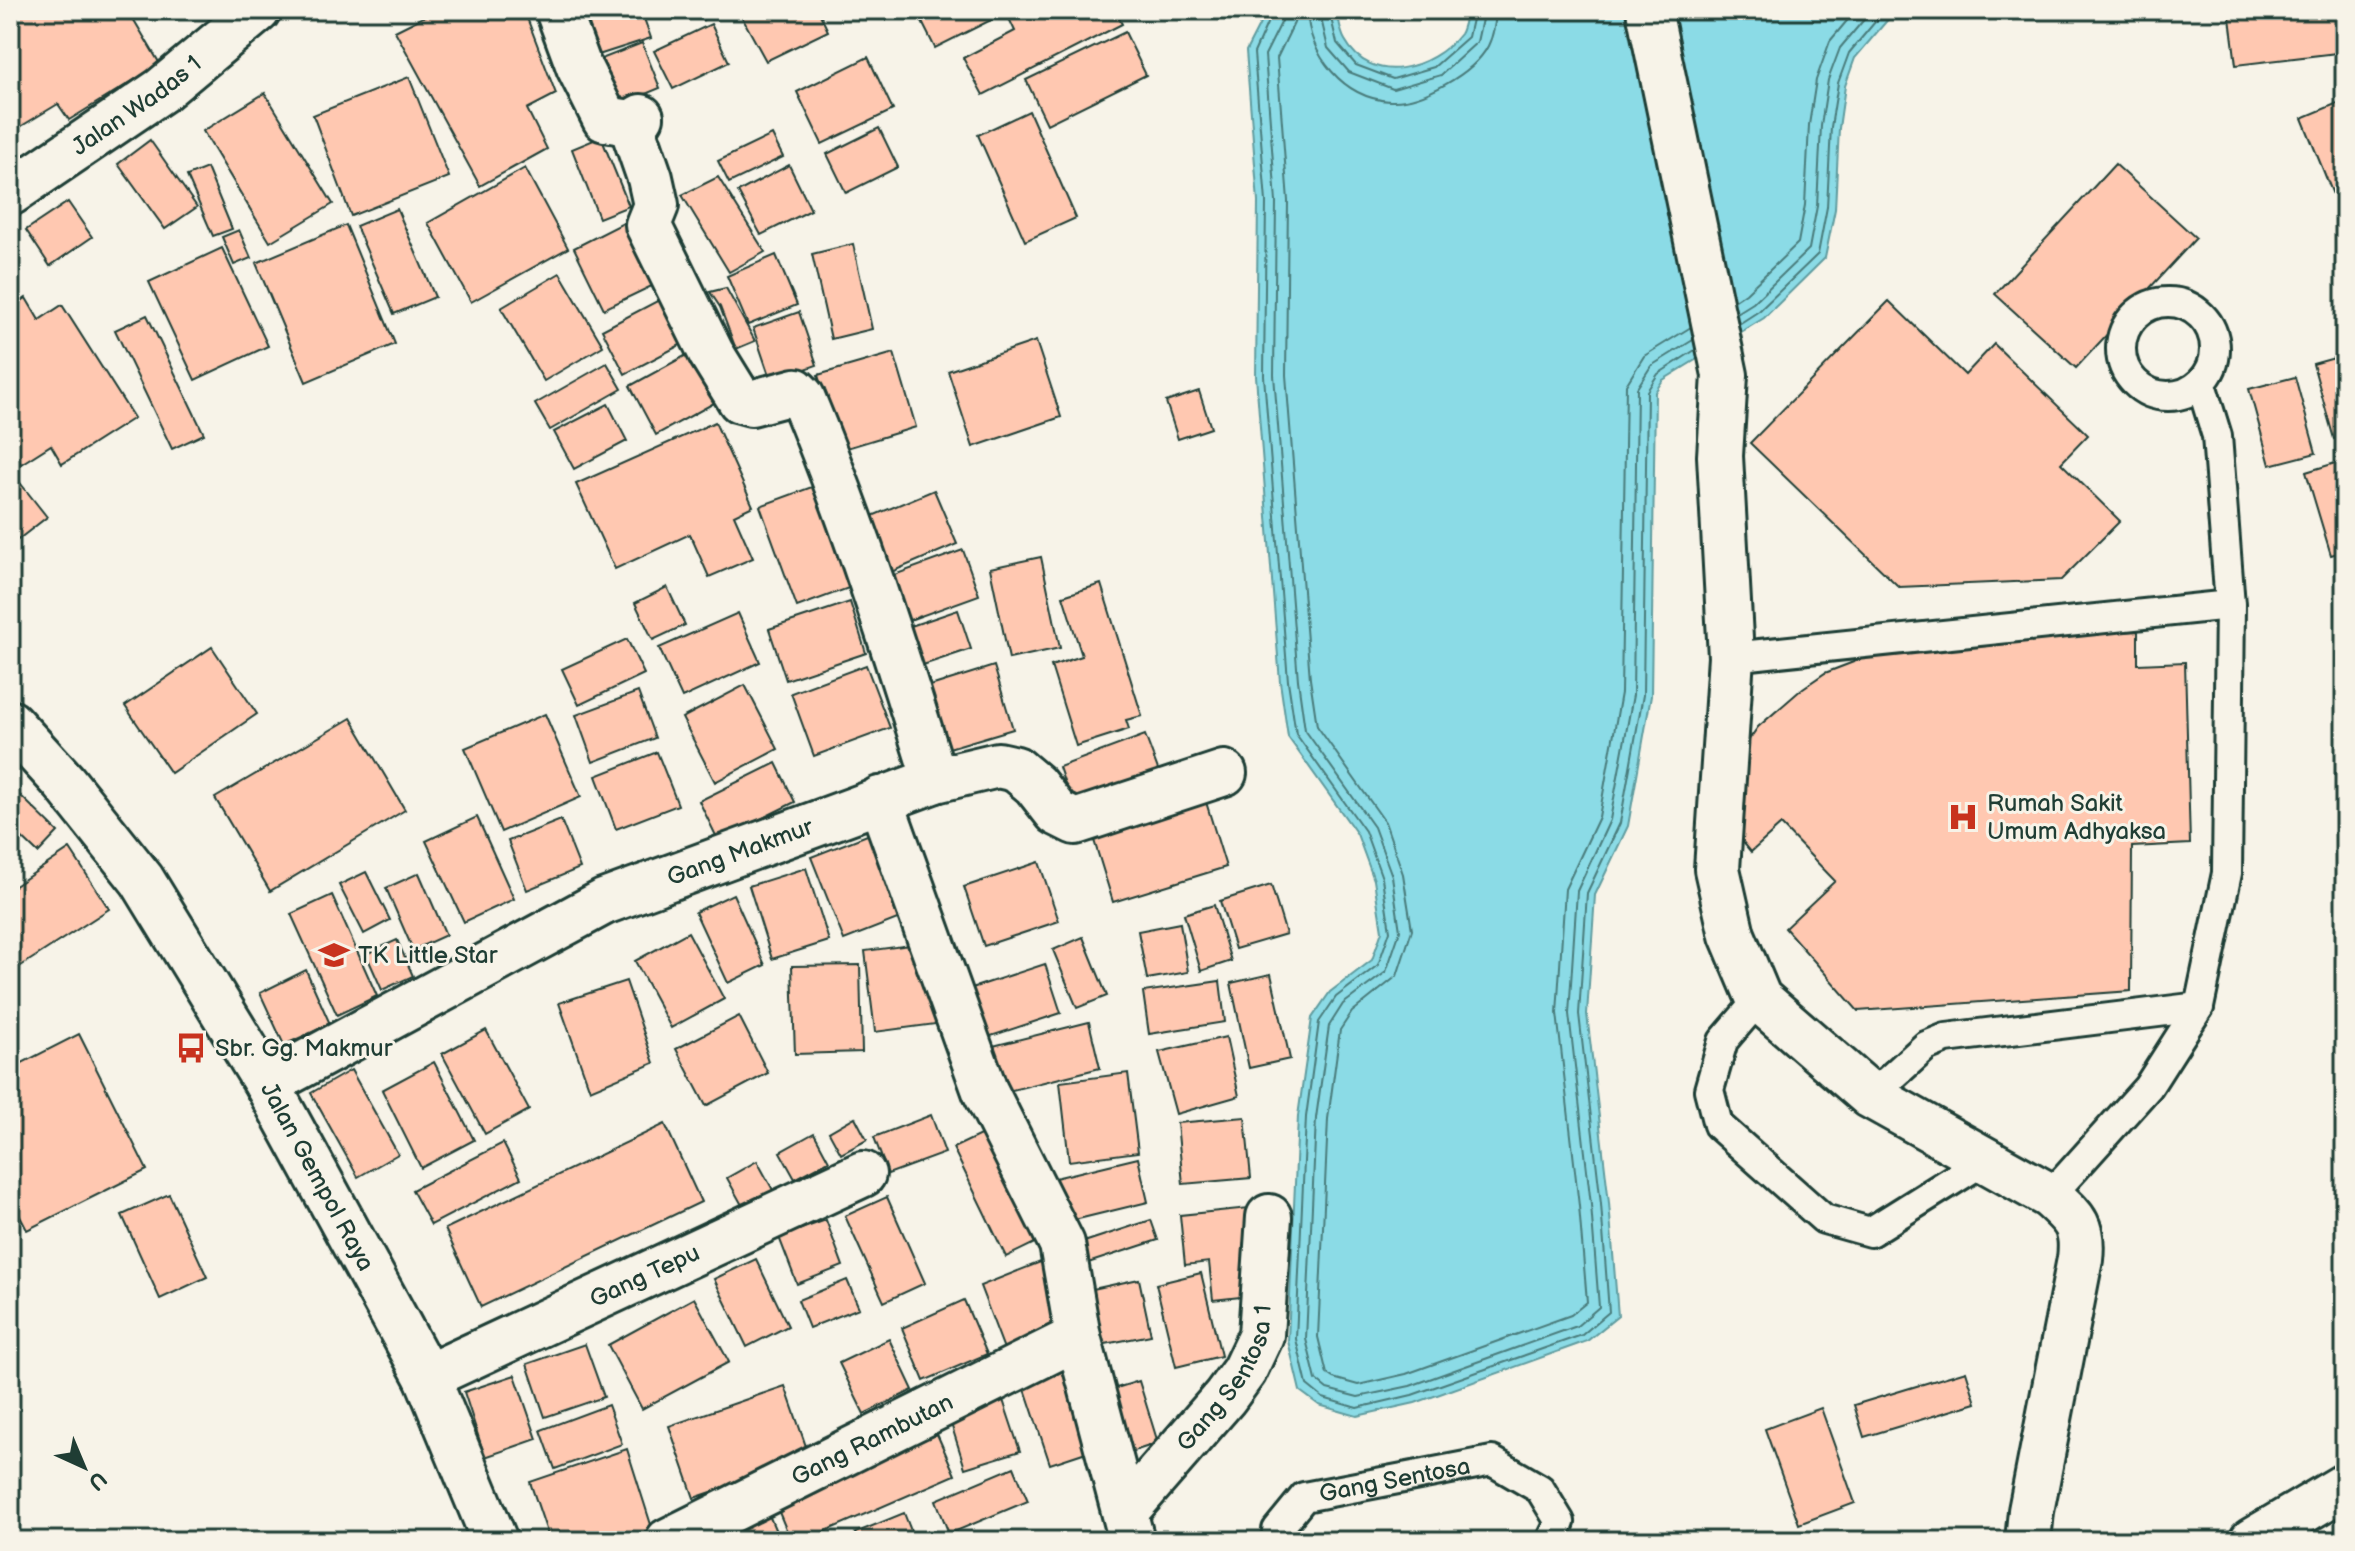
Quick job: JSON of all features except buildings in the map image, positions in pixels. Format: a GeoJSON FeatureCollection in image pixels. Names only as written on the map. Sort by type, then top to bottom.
{"type":"FeatureCollection","features":[{"type":"Feature","properties":{"kind":"street","name":"Jalan Wadas 1"},"geometry":{"type":"LineString","coordinates":[[10,193],[162,90],[258,10]]}},
{"type":"Feature","properties":{"kind":"street"},"geometry":{"type":"LineString","coordinates":[[558,10],[597,107],[605,119],[636,120],[656,205],[648,225],[711,353],[740,400],[751,403],[796,391],[802,397],[836,478],[868,568],[935,780]]}},
{"type":"Feature","properties":{"kind":"street"},"geometry":{"type":"LineString","coordinates":[[1649,10],[1725,375],[1720,456],[1731,657],[1717,869],[1732,935],[1759,999],[1871,1096],[2050,1196],[2073,1217],[2082,1236],[2080,1259],[2031,1511],[2028,1541]]}},
{"type":"Feature","properties":{"kind":"street","name":"Jalan Gempol Raya"},"geometry":{"type":"LineString","coordinates":[[16,741],[64,782],[142,880],[267,1084],[427,1377],[495,1541]]}},
{"type":"Feature","properties":{"kind":"street","name":"Gang Makmur"},"geometry":{"type":"LineString","coordinates":[[267,1084],[604,902],[935,780],[998,765],[1016,769],[1035,785],[1057,813],[1075,822],[1224,773]]}},
{"type":"Feature","properties":{"kind":"street"},"geometry":{"type":"LineString","coordinates":[[880,799],[985,1091],[1062,1244],[1078,1337],[1128,1527]]}},
{"type":"Feature","properties":{"kind":"street","name":"Gang Tepu"},"geometry":{"type":"LineString","coordinates":[[427,1377],[863,1174]]}},
{"type":"Feature","properties":{"kind":"street","name":"Gang Sentosa 1"},"geometry":{"type":"LineString","coordinates":[[1128,1527],[1244,1371],[1261,1335],[1269,1217]]}},
{"type":"Feature","properties":{"kind":"street","name":"Gang Rambutan"},"geometry":{"type":"LineString","coordinates":[[668,1541],[1078,1337]]}},
{"type":"Feature","properties":{"kind":"street"},"geometry":{"type":"LineString","coordinates":[[2252,1541],[2345,1486]]}},
{"type":"Feature","properties":{"kind":"lane"},"geometry":{"type":"LineString","coordinates":[[2050,1196],[2148,1087],[2199,1007],[2227,873],[2230,605],[2217,436],[2201,384]]}},
{"type":"Feature","properties":{"kind":"lane"},"geometry":{"type":"LineString","coordinates":[[1731,657],[2230,605]]}},
{"type":"Feature","properties":{"kind":"lane"},"geometry":{"type":"LineString","coordinates":[[1759,999],[1723,1041],[1709,1090],[1718,1125],[1824,1219],[1870,1232],[1985,1160]]}},
{"type":"Feature","properties":{"kind":"lane"},"geometry":{"type":"LineString","coordinates":[[1871,1096],[1926,1046],[1946,1038],[2199,1007]]}},
{"type":"Feature","properties":{"kind":"lane","name":"Gang Sentosa"},"geometry":{"type":"LineString","coordinates":[[1277,1541],[1277,1530],[1304,1497],[1492,1461],[1540,1489],[1560,1522],[1551,1541]]}},
{"type":"Feature","properties":{"kind":"water"},"geometry":{"type":"Polygon","coordinates":[[[1267,10],[1337,10],[1343,37],[1356,55],[1370,64],[1402,68],[1434,57],[1448,47],[1460,34],[1467,10],[1896,10],[1855,58],[1845,86],[1839,128],[1835,209],[1825,258],[1764,318],[1663,380],[1655,392],[1651,696],[1628,826],[1595,895],[1587,1014],[1609,1203],[1618,1316],[1587,1341],[1415,1403],[1357,1416],[1319,1405],[1300,1391],[1288,1341],[1298,1116],[1312,1018],[1330,992],[1372,960],[1382,931],[1374,880],[1357,834],[1288,737],[1280,682],[1256,376],[1258,202],[1246,51],[1267,10]]]}},
{"type":"Feature","properties":{"kind":"place","name":"Rumah Sakit Umum Adhyaksa"},"geometry":{"type":"Point","coordinates":[1963,817]}},
{"type":"Feature","properties":{"kind":"place","name":"TK Little Star"},"geometry":{"type":"Point","coordinates":[334,955]}},
{"type":"Feature","properties":{"kind":"place","name":"Sbr. Gg. Makmur"},"geometry":{"type":"Point","coordinates":[191,1048]}}]}
